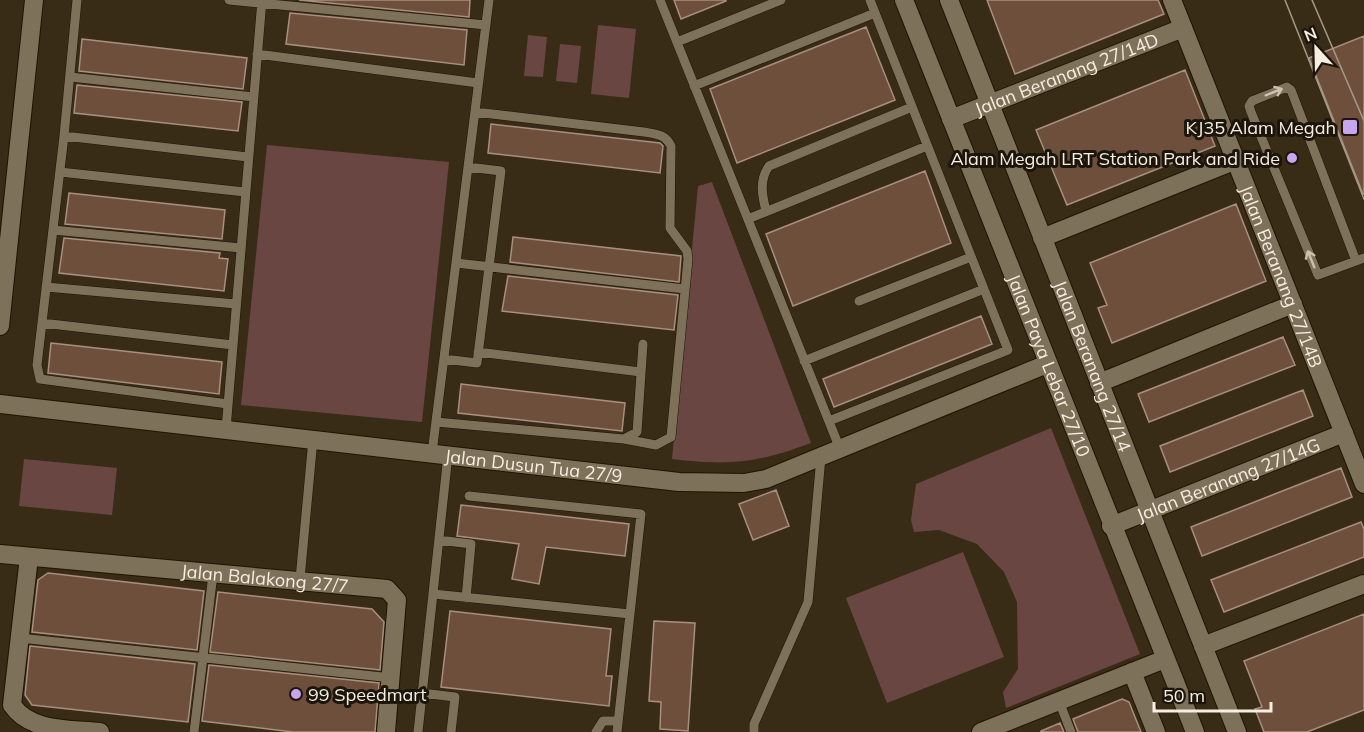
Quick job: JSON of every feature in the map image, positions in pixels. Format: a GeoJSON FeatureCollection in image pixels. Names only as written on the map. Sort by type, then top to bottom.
{"type":"FeatureCollection","features":[{"type":"Feature","properties":{"kind":"street"},"geometry":{"type":"LineString","coordinates":[[0,326],[34,0]]}},
{"type":"Feature","properties":{"kind":"street","name":"Jalan Paya Lebar 27/10"},"geometry":{"type":"LineString","coordinates":[[904,0],[1111,526],[1195,732]]}},
{"type":"Feature","properties":{"kind":"street","name":"Jalan Beranang 27/14"},"geometry":{"type":"LineString","coordinates":[[949,0],[1237,732]]}},
{"type":"Feature","properties":{"kind":"street","name":"Jalan Beranang 27/14B"},"geometry":{"type":"LineString","coordinates":[[1172,0],[1364,484]]}},
{"type":"Feature","properties":{"kind":"street","name":"Jalan Beranang 27/14D"},"geometry":{"type":"LineString","coordinates":[[951,119],[1183,28]]}},
{"type":"Feature","properties":{"kind":"street"},"geometry":{"type":"LineString","coordinates":[[1042,238],[1234,161]]}},
{"type":"Feature","properties":{"kind":"street"},"geometry":{"type":"LineString","coordinates":[[1099,383],[1293,304]]}},
{"type":"Feature","properties":{"kind":"street","name":"Jalan Dusun Tua 27/9"},"geometry":{"type":"LineString","coordinates":[[0,404],[679,482],[744,483],[766,479],[1047,364]]}},
{"type":"Feature","properties":{"kind":"street","name":"Jalan Beranang 27/14G"},"geometry":{"type":"LineString","coordinates":[[1111,526],[1344,433]]}},
{"type":"Feature","properties":{"kind":"street","name":"Jalan Balakong 27/7"},"geometry":{"type":"LineString","coordinates":[[0,554],[213,574],[300,579],[387,589],[398,600],[387,729]]}},
{"type":"Feature","properties":{"kind":"street"},"geometry":{"type":"LineString","coordinates":[[29,557],[12,705],[17,713],[33,725],[100,732]]}},
{"type":"Feature","properties":{"kind":"street"},"geometry":{"type":"LineString","coordinates":[[1203,646],[1364,584]]}},
{"type":"Feature","properties":{"kind":"street"},"geometry":{"type":"LineString","coordinates":[[985,731],[1165,659]]}},
{"type":"Feature","properties":{"kind":"street"},"geometry":{"type":"LineString","coordinates":[[1132,672],[1156,732]]}},
{"type":"Feature","properties":{"kind":"lane"},"geometry":{"type":"LineString","coordinates":[[76,0],[64,136],[37,365],[40,379],[228,404]]}},
{"type":"Feature","properties":{"kind":"lane"},"geometry":{"type":"LineString","coordinates":[[229,0],[486,26]]}},
{"type":"Feature","properties":{"kind":"lane"},"geometry":{"type":"LineString","coordinates":[[418,732],[438,540],[440,454],[436,422],[489,0]]}},
{"type":"Feature","properties":{"kind":"lane"},"geometry":{"type":"LineString","coordinates":[[660,0],[840,449]]}},
{"type":"Feature","properties":{"kind":"lane"},"geometry":{"type":"LineString","coordinates":[[677,42],[781,0]]}},
{"type":"Feature","properties":{"kind":"lane"},"geometry":{"type":"LineString","coordinates":[[829,421],[1008,350],[870,0]]}},
{"type":"Feature","properties":{"kind":"lane"},"geometry":{"type":"LineString","coordinates":[[226,429],[261,2]]}},
{"type":"Feature","properties":{"kind":"lane"},"geometry":{"type":"LineString","coordinates":[[694,86],[875,13]]}},
{"type":"Feature","properties":{"kind":"lane"},"geometry":{"type":"LineString","coordinates":[[257,54],[478,83]]}},
{"type":"Feature","properties":{"kind":"lane"},"geometry":{"type":"LineString","coordinates":[[70,77],[254,97]]}},
{"type":"Feature","properties":{"kind":"lane"},"geometry":{"type":"LineString","coordinates":[[1287,87],[1291,90],[1360,259],[1318,275],[1251,112],[1249,106],[1252,101],[1287,87]]}},
{"type":"Feature","properties":{"kind":"lane"},"geometry":{"type":"LineString","coordinates":[[766,211],[762,188],[764,173],[769,166],[912,107]]}},
{"type":"Feature","properties":{"kind":"lane"},"geometry":{"type":"LineString","coordinates":[[436,422],[656,444],[670,437],[688,259],[687,251],[670,228],[671,146],[664,136],[475,112]]}},
{"type":"Feature","properties":{"kind":"lane"},"geometry":{"type":"LineString","coordinates":[[64,136],[248,157]]}},
{"type":"Feature","properties":{"kind":"lane"},"geometry":{"type":"LineString","coordinates":[[748,219],[927,146]]}},
{"type":"Feature","properties":{"kind":"lane"},"geometry":{"type":"LineString","coordinates":[[444,359],[477,363],[501,171],[468,167]]}},
{"type":"Feature","properties":{"kind":"lane"},"geometry":{"type":"LineString","coordinates":[[60,172],[245,192]]}},
{"type":"Feature","properties":{"kind":"lane"},"geometry":{"type":"LineString","coordinates":[[53,230],[241,248]]}},
{"type":"Feature","properties":{"kind":"lane"},"geometry":{"type":"LineString","coordinates":[[859,301],[971,257]]}},
{"type":"Feature","properties":{"kind":"lane"},"geometry":{"type":"LineString","coordinates":[[456,263],[685,289]]}},
{"type":"Feature","properties":{"kind":"lane"},"geometry":{"type":"LineString","coordinates":[[46,287],[236,304]]}},
{"type":"Feature","properties":{"kind":"lane"},"geometry":{"type":"LineString","coordinates":[[804,361],[984,289]]}},
{"type":"Feature","properties":{"kind":"lane"},"geometry":{"type":"LineString","coordinates":[[42,323],[232,345]]}},
{"type":"Feature","properties":{"kind":"lane"},"geometry":{"type":"LineString","coordinates":[[624,439],[637,432],[643,344]]}},
{"type":"Feature","properties":{"kind":"lane"},"geometry":{"type":"LineString","coordinates":[[478,352],[641,372]]}},
{"type":"Feature","properties":{"kind":"lane"},"geometry":{"type":"LineString","coordinates":[[300,579],[313,439]]}},
{"type":"Feature","properties":{"kind":"lane"},"geometry":{"type":"LineString","coordinates":[[754,732],[754,724],[808,602],[821,457]]}},
{"type":"Feature","properties":{"kind":"lane"},"geometry":{"type":"LineString","coordinates":[[469,496],[640,514],[617,732]]}},
{"type":"Feature","properties":{"kind":"lane"},"geometry":{"type":"LineString","coordinates":[[438,540],[471,544],[466,598]]}},
{"type":"Feature","properties":{"kind":"lane"},"geometry":{"type":"LineString","coordinates":[[194,732],[213,574]]}},
{"type":"Feature","properties":{"kind":"lane"},"geometry":{"type":"LineString","coordinates":[[433,594],[630,614]]}},
{"type":"Feature","properties":{"kind":"lane"},"geometry":{"type":"LineString","coordinates":[[20,638],[392,678]]}},
{"type":"Feature","properties":{"kind":"lane"},"geometry":{"type":"LineString","coordinates":[[422,693],[455,697],[451,732]]}},
{"type":"Feature","properties":{"kind":"lane"},"geometry":{"type":"LineString","coordinates":[[1059,701],[1071,732]]}},
{"type":"Feature","properties":{"kind":"lane"},"geometry":{"type":"LineString","coordinates":[[596,732],[603,721],[618,721]]}},
{"type":"Feature","properties":{"kind":"shaded area"},"geometry":{"type":"Polygon","coordinates":[[[598,25],[636,29],[629,98],[591,94],[598,25]]]}},
{"type":"Feature","properties":{"kind":"shaded area"},"geometry":{"type":"Polygon","coordinates":[[[528,35],[547,37],[543,77],[524,76],[528,35]]]}},
{"type":"Feature","properties":{"kind":"shaded area"},"geometry":{"type":"Polygon","coordinates":[[[560,44],[581,46],[577,83],[556,81],[560,44]]]}},
{"type":"Feature","properties":{"kind":"shaded area"},"geometry":{"type":"Polygon","coordinates":[[[267,145],[449,162],[422,422],[241,405],[267,145]]]}},
{"type":"Feature","properties":{"kind":"shaded area"},"geometry":{"type":"Polygon","coordinates":[[[712,182],[811,443],[759,459],[711,462],[672,459],[698,186],[712,182]]]}},
{"type":"Feature","properties":{"kind":"shaded area"},"geometry":{"type":"Polygon","coordinates":[[[1051,428],[1140,654],[1006,708],[1003,692],[1018,669],[1017,602],[1004,572],[977,544],[939,530],[914,532],[911,520],[916,484],[1051,428]]]}},
{"type":"Feature","properties":{"kind":"shaded area"},"geometry":{"type":"Polygon","coordinates":[[[24,459],[117,468],[112,515],[19,506],[24,459]]]}},
{"type":"Feature","properties":{"kind":"shaded area"},"geometry":{"type":"Polygon","coordinates":[[[963,552],[1004,657],[887,703],[846,598],[963,552]]]}},
{"type":"Feature","properties":{"kind":"building"},"geometry":{"type":"Polygon","coordinates":[[[299,0],[470,0],[469,17],[299,0]]]}},
{"type":"Feature","properties":{"kind":"building"},"geometry":{"type":"Polygon","coordinates":[[[674,0],[726,0],[726,1],[681,19],[674,0]]]}},
{"type":"Feature","properties":{"kind":"building"},"geometry":{"type":"Polygon","coordinates":[[[987,0],[1158,0],[1164,14],[1015,74],[987,0]]]}},
{"type":"Feature","properties":{"kind":"building"},"geometry":{"type":"Polygon","coordinates":[[[290,13],[467,30],[464,65],[286,44],[290,13]]]}},
{"type":"Feature","properties":{"kind":"building"},"geometry":{"type":"Polygon","coordinates":[[[866,27],[895,100],[737,163],[710,89],[866,27]]]}},
{"type":"Feature","properties":{"kind":"building","name":"KJ35 Alam Megah"},"geometry":{"type":"Polygon","coordinates":[[[1364,36],[1364,194],[1363,194],[1309,58],[1364,36]]]}},
{"type":"Feature","properties":{"kind":"building"},"geometry":{"type":"Polygon","coordinates":[[[82,39],[247,58],[243,89],[79,71],[82,39]]]}},
{"type":"Feature","properties":{"kind":"building"},"geometry":{"type":"Polygon","coordinates":[[[1185,70],[1215,146],[1067,205],[1036,130],[1185,70]]]}},
{"type":"Feature","properties":{"kind":"building"},"geometry":{"type":"Polygon","coordinates":[[[77,85],[242,102],[238,131],[74,113],[77,85]]]}},
{"type":"Feature","properties":{"kind":"building"},"geometry":{"type":"Polygon","coordinates":[[[491,124],[660,143],[663,146],[660,173],[488,153],[491,124]]]}},
{"type":"Feature","properties":{"kind":"building"},"geometry":{"type":"Polygon","coordinates":[[[925,171],[951,243],[793,306],[766,234],[925,171]]]}},
{"type":"Feature","properties":{"kind":"building"},"geometry":{"type":"Polygon","coordinates":[[[69,193],[225,210],[222,239],[65,224],[69,193]]]}},
{"type":"Feature","properties":{"kind":"building"},"geometry":{"type":"Polygon","coordinates":[[[1236,204],[1266,281],[1112,343],[1098,308],[1107,305],[1090,263],[1236,204]]]}},
{"type":"Feature","properties":{"kind":"building"},"geometry":{"type":"Polygon","coordinates":[[[513,237],[681,256],[679,282],[510,262],[513,237]]]}},
{"type":"Feature","properties":{"kind":"building"},"geometry":{"type":"Polygon","coordinates":[[[64,238],[220,253],[219,258],[228,259],[224,291],[59,273],[64,238]]]}},
{"type":"Feature","properties":{"kind":"building"},"geometry":{"type":"Polygon","coordinates":[[[508,276],[678,295],[674,330],[502,311],[508,276]]]}},
{"type":"Feature","properties":{"kind":"building"},"geometry":{"type":"Polygon","coordinates":[[[981,316],[992,344],[834,407],[823,379],[981,316]]]}},
{"type":"Feature","properties":{"kind":"building"},"geometry":{"type":"Polygon","coordinates":[[[1283,337],[1295,365],[1149,422],[1138,394],[1283,337]]]}},
{"type":"Feature","properties":{"kind":"building"},"geometry":{"type":"Polygon","coordinates":[[[51,343],[222,362],[219,394],[48,373],[51,343]]]}},
{"type":"Feature","properties":{"kind":"building"},"geometry":{"type":"Polygon","coordinates":[[[461,384],[625,403],[622,431],[458,413],[461,384]]]}},
{"type":"Feature","properties":{"kind":"building"},"geometry":{"type":"Polygon","coordinates":[[[1303,390],[1313,416],[1170,472],[1160,446],[1303,390]]]}},
{"type":"Feature","properties":{"kind":"building"},"geometry":{"type":"Polygon","coordinates":[[[1341,468],[1352,497],[1202,556],[1191,527],[1341,468]]]}},
{"type":"Feature","properties":{"kind":"building"},"geometry":{"type":"Polygon","coordinates":[[[776,490],[789,526],[753,540],[739,504],[776,490]]]}},
{"type":"Feature","properties":{"kind":"building"},"geometry":{"type":"Polygon","coordinates":[[[461,505],[629,524],[625,556],[546,547],[539,584],[512,579],[519,544],[457,536],[461,505]]]}},
{"type":"Feature","properties":{"kind":"building"},"geometry":{"type":"Polygon","coordinates":[[[1361,522],[1364,529],[1364,557],[1224,612],[1211,580],[1361,522]]]}},
{"type":"Feature","properties":{"kind":"building"},"geometry":{"type":"Polygon","coordinates":[[[48,573],[204,591],[197,650],[32,632],[38,580],[48,573]]]}},
{"type":"Feature","properties":{"kind":"building"},"geometry":{"type":"Polygon","coordinates":[[[218,592],[372,609],[384,622],[380,670],[210,652],[218,592]]]}},
{"type":"Feature","properties":{"kind":"building"},"geometry":{"type":"Polygon","coordinates":[[[450,611],[611,629],[606,676],[612,676],[609,706],[441,687],[450,611]]]}},
{"type":"Feature","properties":{"kind":"building"},"geometry":{"type":"Polygon","coordinates":[[[1364,614],[1364,710],[1307,732],[1264,732],[1255,709],[1262,707],[1244,661],[1364,614]]]}},
{"type":"Feature","properties":{"kind":"building"},"geometry":{"type":"Polygon","coordinates":[[[654,621],[695,623],[688,731],[660,729],[661,702],[649,701],[654,621]]]}},
{"type":"Feature","properties":{"kind":"building"},"geometry":{"type":"Polygon","coordinates":[[[30,646],[195,664],[188,722],[32,705],[25,695],[30,646]]]}},
{"type":"Feature","properties":{"kind":"building"},"geometry":{"type":"Polygon","coordinates":[[[209,665],[379,683],[375,732],[293,732],[202,721],[209,665]]]}},
{"type":"Feature","properties":{"kind":"building"},"geometry":{"type":"Polygon","coordinates":[[[1122,699],[1129,702],[1141,732],[1078,732],[1073,719],[1122,699]]]}},
{"type":"Feature","properties":{"kind":"building"},"geometry":{"type":"Polygon","coordinates":[[[1060,723],[1064,732],[1041,732],[1041,731],[1060,723]]]}},
{"type":"Feature","properties":{"kind":"tram line"},"geometry":{"type":"LineString","coordinates":[[1285,0],[1364,199]]}},
{"type":"Feature","properties":{"kind":"tram line"},"geometry":{"type":"LineString","coordinates":[[1312,0],[1364,121]]}},
{"type":"Feature","properties":{"kind":"place","name":"KJ35 Alam Megah"},"geometry":{"type":"Point","coordinates":[1350,127]}},
{"type":"Feature","properties":{"kind":"place","name":"Alam Megah LRT Station Park and Ride"},"geometry":{"type":"Point","coordinates":[1292,158]}},
{"type":"Feature","properties":{"kind":"place","name":"99 Speedmart"},"geometry":{"type":"Point","coordinates":[296,694]}}]}
